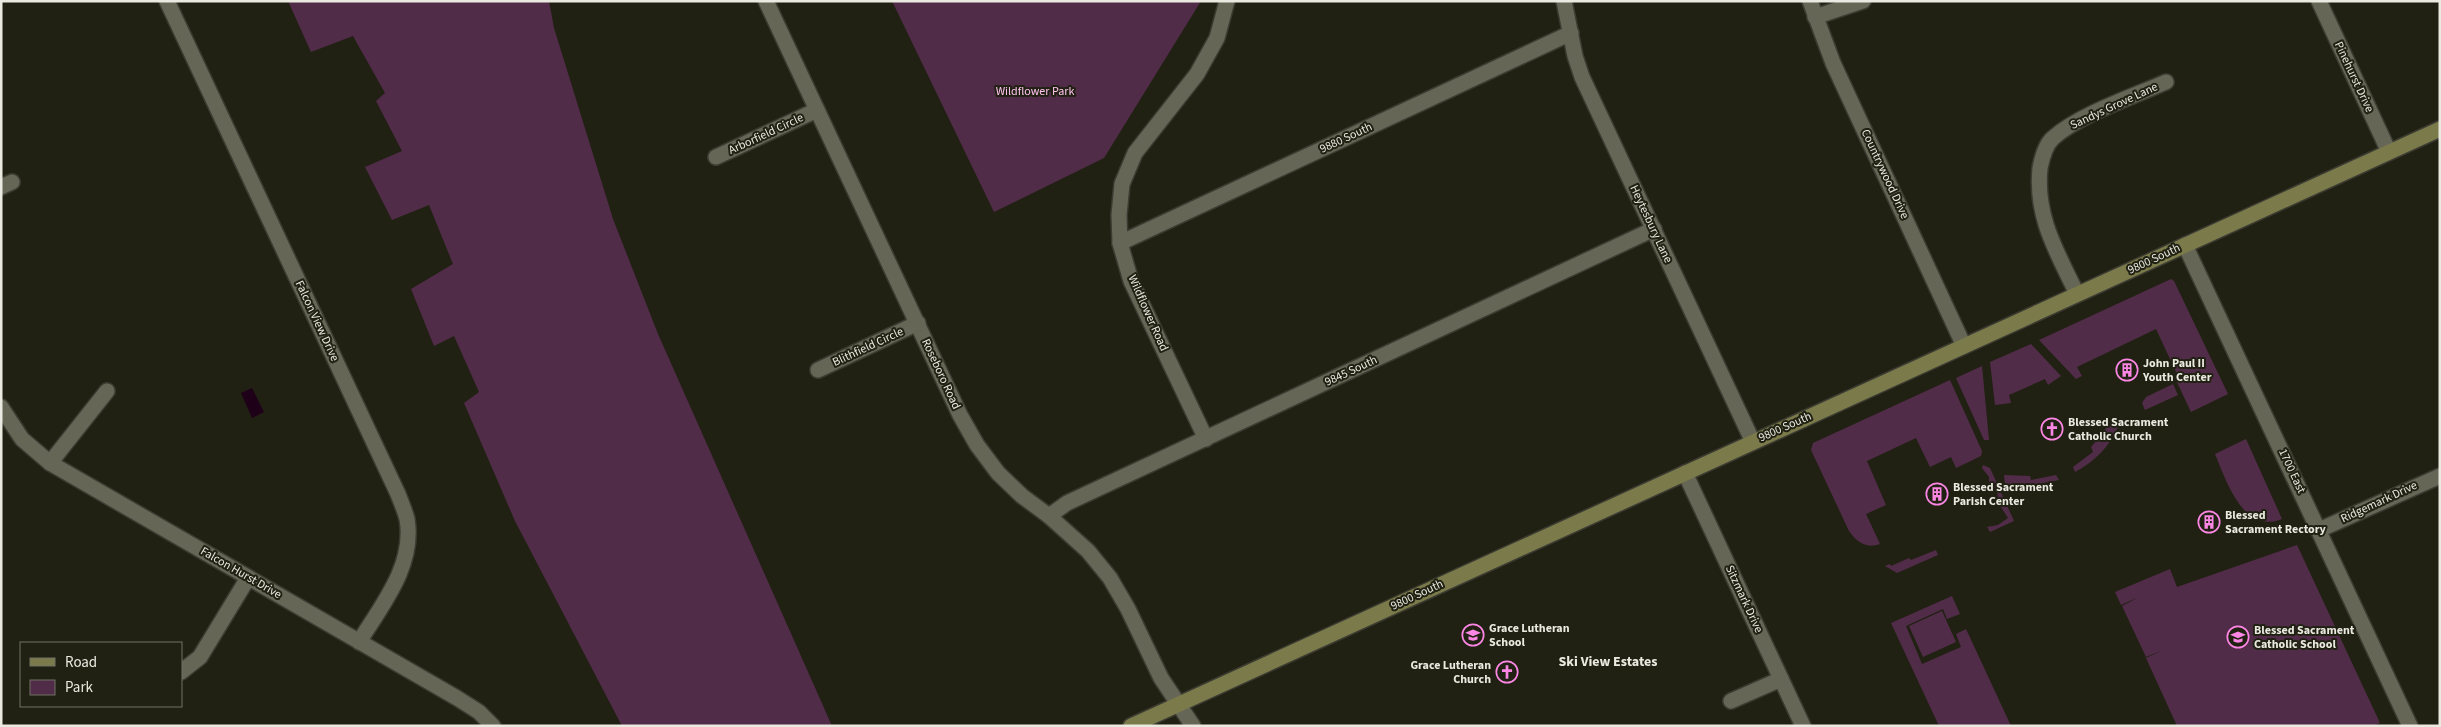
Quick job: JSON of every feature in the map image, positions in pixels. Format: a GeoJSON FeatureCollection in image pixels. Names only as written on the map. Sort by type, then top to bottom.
{"type":"FeatureCollection","features":[{"type":"Feature","properties":{"kind":"street","name":"Falcon View Drive"},"geometry":{"type":"LineString","coordinates":[[167,1],[398,494],[407,518],[408,540],[405,561],[394,586],[359,642]]}},
{"type":"Feature","properties":{"kind":"street","name":"Roseboro Road"},"geometry":{"type":"LineString","coordinates":[[766,1],[960,415],[977,446],[998,473],[1088,551],[1110,578],[1128,609],[1162,678],[1193,726]]}},
{"type":"Feature","properties":{"kind":"street","name":"Wildflower Road"},"geometry":{"type":"LineString","coordinates":[[1206,439],[1132,280],[1120,243],[1119,215],[1122,184],[1135,153],[1197,74],[1217,38],[1227,1]]}},
{"type":"Feature","properties":{"kind":"street","name":"Heytesbury Lane"},"geometry":{"type":"LineString","coordinates":[[1564,1],[1582,77],[1753,442]]}},
{"type":"Feature","properties":{"kind":"street","name":"Countrywood Drive"},"geometry":{"type":"LineString","coordinates":[[1810,1],[1833,64],[1964,346]]}},
{"type":"Feature","properties":{"kind":"street"},"geometry":{"type":"LineString","coordinates":[[1815,17],[1863,1]]}},
{"type":"Feature","properties":{"kind":"street","name":"Pinehurst Drive"},"geometry":{"type":"LineString","coordinates":[[2318,1],[2389,152]]}},
{"type":"Feature","properties":{"kind":"street","name":"9880 South"},"geometry":{"type":"LineString","coordinates":[[1120,243],[1571,33]]}},
{"type":"Feature","properties":{"kind":"street","name":"Sandys Grove Lane"},"geometry":{"type":"LineString","coordinates":[[2077,294],[2050,237],[2040,208],[2039,183],[2042,157],[2051,139],[2068,126],[2166,82]]}},
{"type":"Feature","properties":{"kind":"street","name":"Arborfield Circle"},"geometry":{"type":"LineString","coordinates":[[716,158],[817,110]]}},
{"type":"Feature","properties":{"kind":"street","name":"9800 South"},"geometry":{"type":"LineString","coordinates":[[1130,726],[2440,128]]}},
{"type":"Feature","properties":{"kind":"street","name":"9845 South"},"geometry":{"type":"LineString","coordinates":[[1049,516],[1068,504],[1654,229]]}},
{"type":"Feature","properties":{"kind":"street","name":"1700 East"},"geometry":{"type":"LineString","coordinates":[[2185,245],[2410,726]]}},
{"type":"Feature","properties":{"kind":"street","name":"Blithfield Circle"},"geometry":{"type":"LineString","coordinates":[[818,370],[918,323]]}},
{"type":"Feature","properties":{"kind":"street"},"geometry":{"type":"LineString","coordinates":[[50,463],[107,391]]}},
{"type":"Feature","properties":{"kind":"street","name":"Falcon Hurst Drive"},"geometry":{"type":"LineString","coordinates":[[1,407],[22,439],[50,463],[457,698],[479,712],[493,726]]}},
{"type":"Feature","properties":{"kind":"street","name":"Sitzmark Drive"},"geometry":{"type":"LineString","coordinates":[[1684,473],[1803,726]]}},
{"type":"Feature","properties":{"kind":"street","name":"Ridgemark Drive"},"geometry":{"type":"LineString","coordinates":[[2319,530],[2440,476]]}},
{"type":"Feature","properties":{"kind":"street"},"geometry":{"type":"LineString","coordinates":[[182,671],[200,658],[248,578]]}},
{"type":"Feature","properties":{"kind":"street"},"geometry":{"type":"LineString","coordinates":[[1732,701],[1781,679]]}},
{"type":"Feature","properties":{"kind":"green space"},"geometry":{"type":"Polygon","coordinates":[[[288,1],[549,1],[554,28],[613,219],[658,334],[832,726],[622,726],[515,521],[464,403],[479,392],[454,336],[434,346],[411,289],[453,264],[429,205],[392,220],[365,167],[402,151],[376,101],[385,93],[353,36],[311,52],[288,1]]]}},
{"type":"Feature","properties":{"kind":"green space","name":"Wildflower Park"},"geometry":{"type":"Polygon","coordinates":[[[892,1],[1201,1],[1104,158],[994,212],[892,1]]]}},
{"type":"Feature","properties":{"kind":"green space"},"geometry":{"type":"Polygon","coordinates":[[[2171,279],[2174,281],[2228,394],[2191,412],[2174,376],[2177,374],[2156,329],[2077,367],[2082,376],[2076,379],[2039,340],[2171,279]]]}},
{"type":"Feature","properties":{"kind":"green space"},"geometry":{"type":"Polygon","coordinates":[[[2031,344],[2061,376],[2048,385],[2045,379],[2009,395],[2011,403],[1995,405],[1990,362],[2031,344]]]}},
{"type":"Feature","properties":{"kind":"green space"},"geometry":{"type":"Polygon","coordinates":[[[1982,366],[1989,440],[1984,440],[1956,378],[1982,366]]]}},
{"type":"Feature","properties":{"kind":"green space"},"geometry":{"type":"Polygon","coordinates":[[[1950,380],[1982,451],[1981,456],[1956,468],[1951,457],[1930,467],[1916,438],[1867,461],[1886,505],[1866,514],[1880,544],[1870,546],[1862,544],[1849,531],[1811,450],[1813,443],[1950,380]]]}},
{"type":"Feature","properties":{"kind":"green space"},"geometry":{"type":"Polygon","coordinates":[[[2173,384],[2178,395],[2145,410],[2142,403],[2146,397],[2173,384]]]}},
{"type":"Feature","properties":{"kind":"green space"},"geometry":{"type":"Polygon","coordinates":[[[2110,420],[2118,427],[2111,441],[2095,458],[2075,472],[2073,467],[2093,452],[2091,447],[2104,432],[2110,420]]]}},
{"type":"Feature","properties":{"kind":"green space"},"geometry":{"type":"Polygon","coordinates":[[[2246,439],[2282,519],[2268,522],[2257,519],[2247,512],[2238,502],[2225,477],[2215,454],[2246,439]]]}},
{"type":"Feature","properties":{"kind":"green space"},"geometry":{"type":"Polygon","coordinates":[[[1983,465],[1990,468],[2014,521],[1990,532],[1987,527],[1998,525],[2008,518],[1999,504],[1997,491],[1989,483],[1989,477],[1982,468],[1983,465]]]}},
{"type":"Feature","properties":{"kind":"green space"},"geometry":{"type":"Polygon","coordinates":[[[2004,475],[2030,476],[2031,480],[2056,475],[2059,480],[2028,486],[2005,485],[2004,475]]]}},
{"type":"Feature","properties":{"kind":"green space"},"geometry":{"type":"Polygon","coordinates":[[[2297,545],[2380,723],[2373,726],[2177,726],[2146,658],[2163,650],[2146,657],[2122,606],[2139,597],[2121,605],[2115,592],[2170,569],[2177,587],[2297,545]]]}},
{"type":"Feature","properties":{"kind":"green space"},"geometry":{"type":"Polygon","coordinates":[[[1936,550],[1938,555],[1897,573],[1885,566],[1890,564],[1891,566],[1909,558],[1911,560],[1936,550]]]}},
{"type":"Feature","properties":{"kind":"green space"},"geometry":{"type":"Polygon","coordinates":[[[1952,596],[1960,614],[1947,619],[1943,609],[1906,626],[1922,664],[1961,647],[1956,634],[1966,629],[2011,726],[1939,726],[1891,623],[1952,596]]]}},
{"type":"Feature","properties":{"kind":"green space"},"geometry":{"type":"Polygon","coordinates":[[[1942,611],[1956,642],[1923,657],[1909,626],[1942,611]]]}},
{"type":"Feature","properties":{"kind":"shaded area"},"geometry":{"type":"Polygon","coordinates":[[[252,388],[264,412],[252,418],[241,393],[252,388]]]}},
{"type":"Feature","properties":{"kind":"place","name":"John Paul II Youth Center"},"geometry":{"type":"Point","coordinates":[2127,370]}},
{"type":"Feature","properties":{"kind":"place","name":"Blessed Sacrament Catholic Church"},"geometry":{"type":"Point","coordinates":[2052,429]}},
{"type":"Feature","properties":{"kind":"place","name":"Blessed Sacrament Parish Center"},"geometry":{"type":"Point","coordinates":[1937,494]}},
{"type":"Feature","properties":{"kind":"place","name":"Blessed Sacrament Rectory"},"geometry":{"type":"Point","coordinates":[2209,522]}},
{"type":"Feature","properties":{"kind":"place","name":"Grace Lutheran School"},"geometry":{"type":"Point","coordinates":[1473,635]}},
{"type":"Feature","properties":{"kind":"place","name":"Blessed Sacrament Catholic School"},"geometry":{"type":"Point","coordinates":[2238,637]}},
{"type":"Feature","properties":{"kind":"place","name":"Grace Lutheran Church"},"geometry":{"type":"Point","coordinates":[1507,672]}},
{"type":"Feature","properties":{"kind":"district","name":"Ski View Estates"},"geometry":{"type":"Point","coordinates":[1608,662]}}]}
